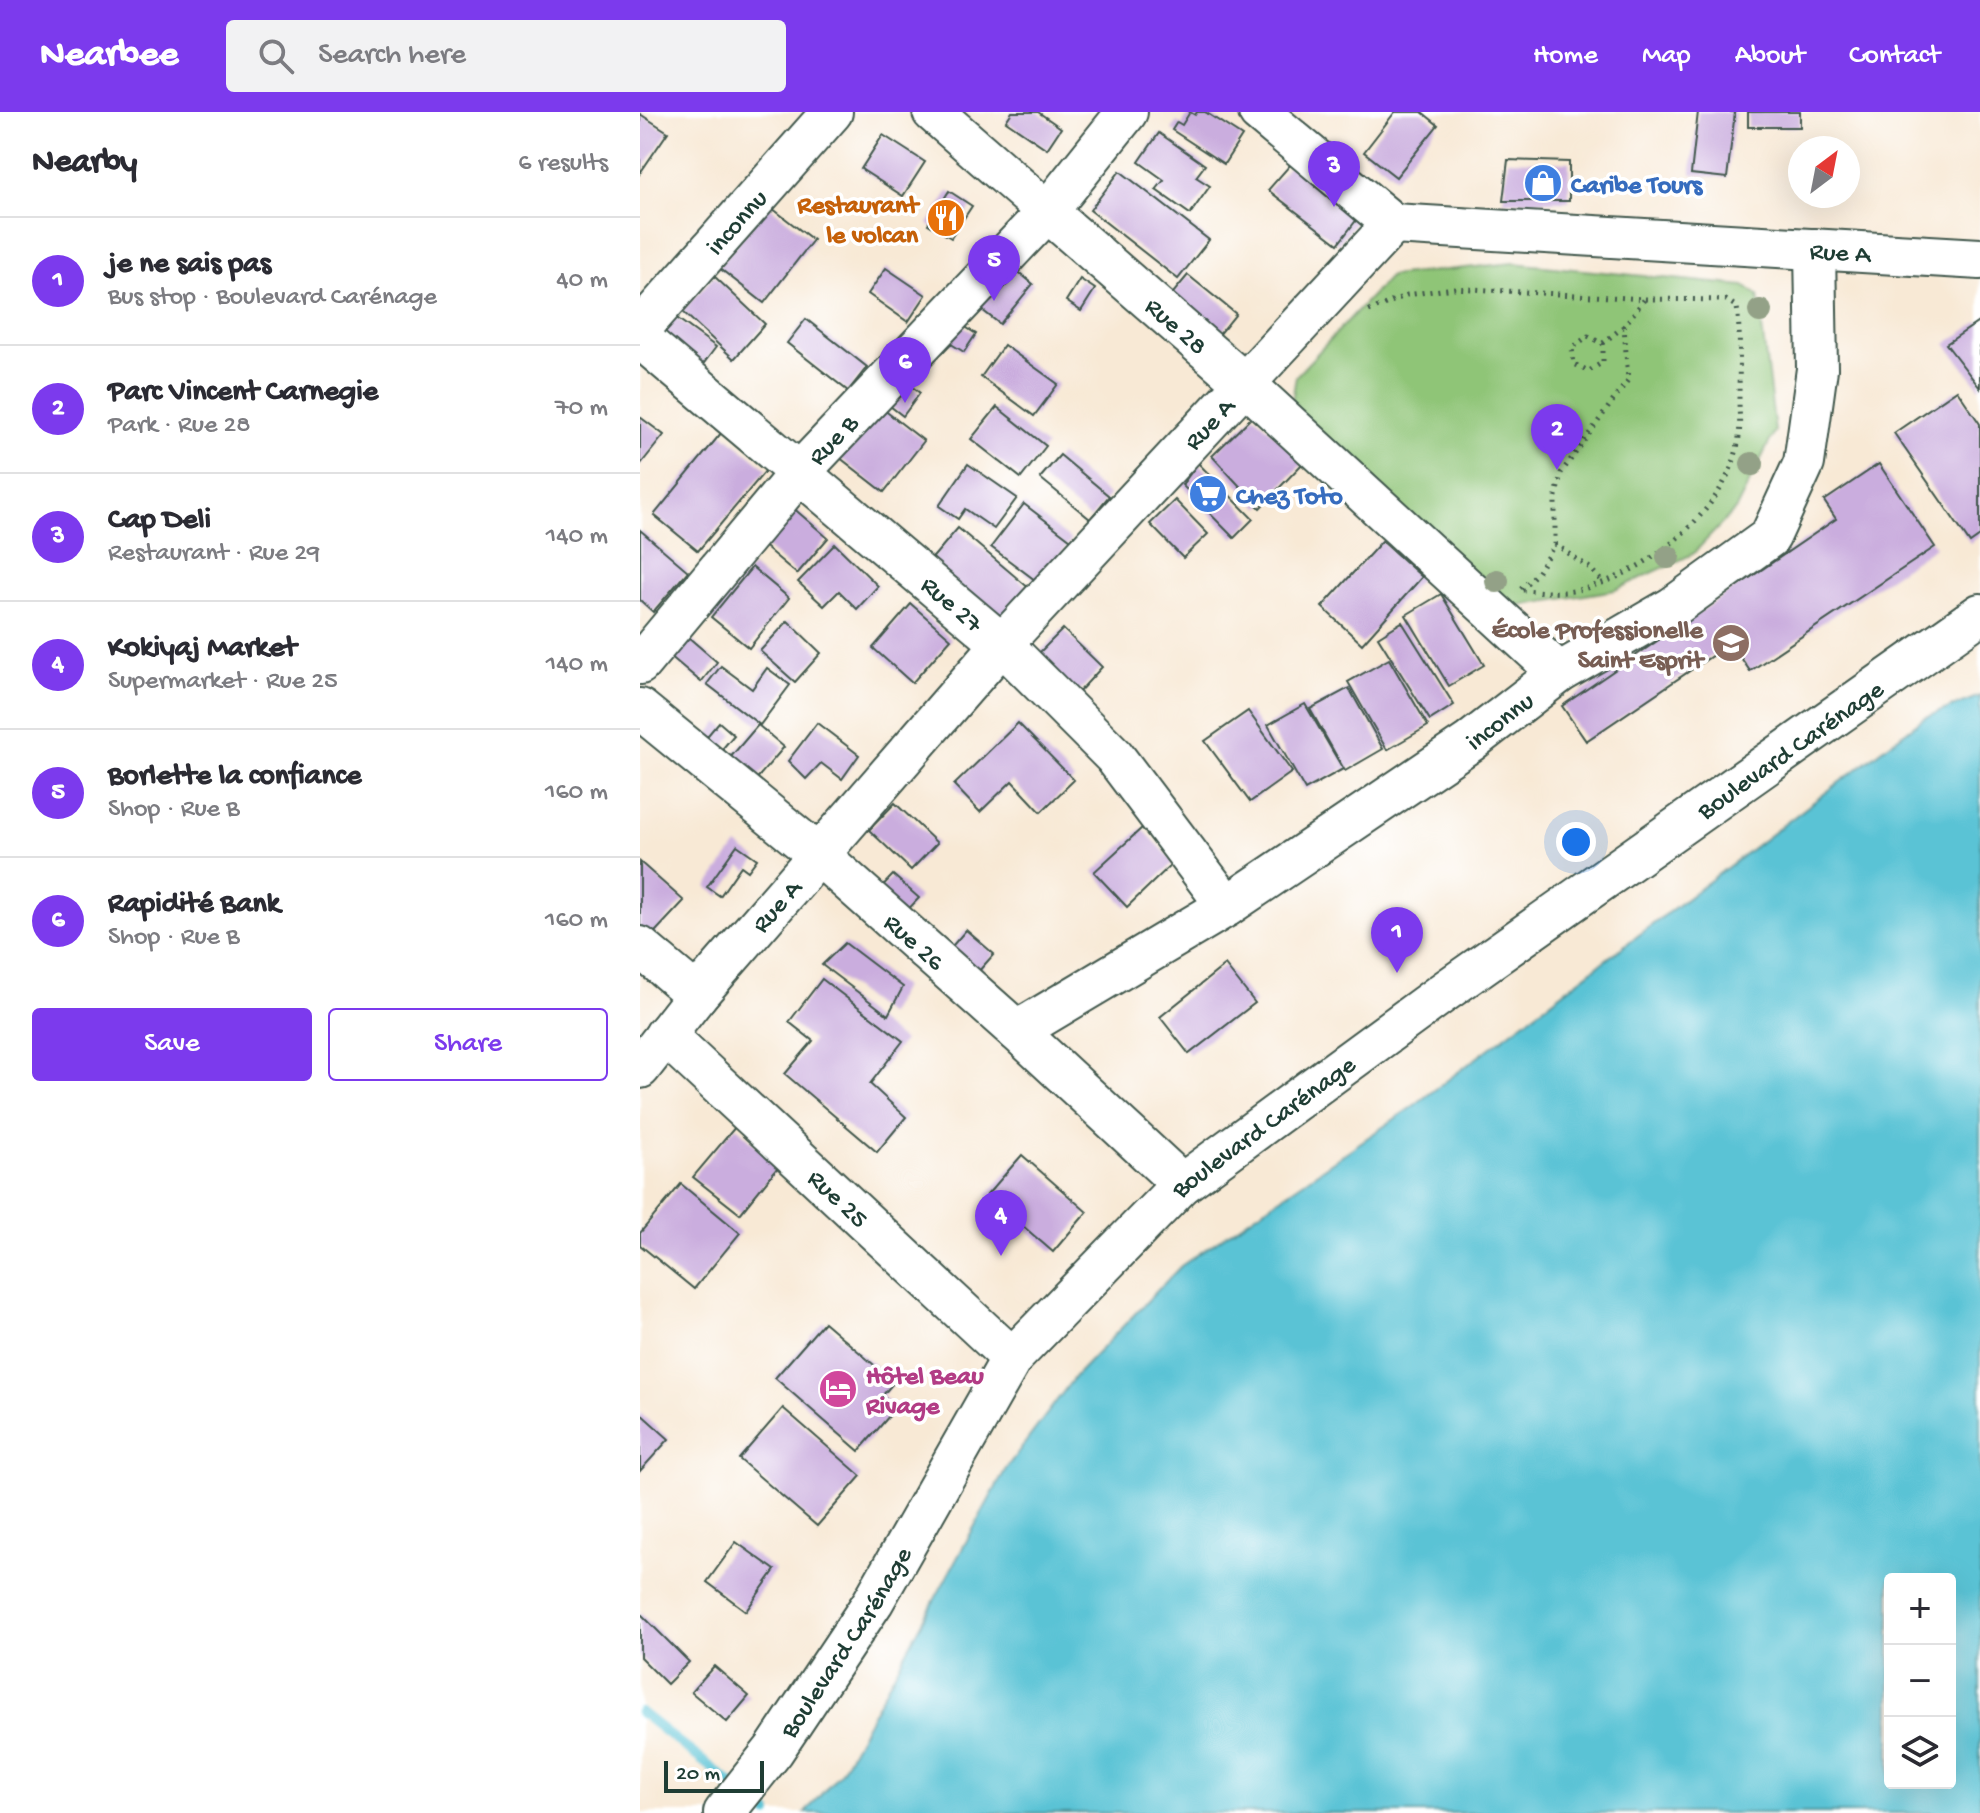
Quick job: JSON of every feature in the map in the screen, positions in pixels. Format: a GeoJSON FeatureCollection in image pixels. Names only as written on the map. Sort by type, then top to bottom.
{"type":"FeatureCollection","features":[{"type":"Feature","properties":{"kind":"street","name":"inconnu"},"geometry":{"type":"LineString","coordinates":[[640,329],[832,112]]}},
{"type":"Feature","properties":{"kind":"street","name":"Rue 28"},"geometry":{"type":"LineString","coordinates":[[933,112],[1243,382],[1559,673]]}},
{"type":"Feature","properties":{"kind":"street","name":"Rue B"},"geometry":{"type":"LineString","coordinates":[[640,664],[800,472],[1047,212],[1127,112]]}},
{"type":"Feature","properties":{"kind":"street"},"geometry":{"type":"LineString","coordinates":[[1259,112],[1393,224]]}},
{"type":"Feature","properties":{"kind":"street","name":"Rue A"},"geometry":{"type":"LineString","coordinates":[[640,1068],[697,995],[1002,644],[1393,224],[1980,259]]}},
{"type":"Feature","properties":{"kind":"street","name":"inconnu"},"geometry":{"type":"LineString","coordinates":[[1017,1031],[1227,906],[1470,742],[1559,673],[1673,607],[1770,537],[1804,463],[1817,369],[1815,249]]}},
{"type":"Feature","properties":{"kind":"street","name":"Rue 27"},"geometry":{"type":"LineString","coordinates":[[640,338],[1002,644],[1114,756],[1227,906]]}},
{"type":"Feature","properties":{"kind":"street","name":"Boulevard Carénage"},"geometry":{"type":"LineString","coordinates":[[724,1813],[774,1750],[873,1602],[1012,1358],[1182,1184],[1441,994],[1980,614]]}},
{"type":"Feature","properties":{"kind":"street","name":"Rue 26"},"geometry":{"type":"LineString","coordinates":[[640,709],[819,855],[1017,1031],[1182,1184]]}},
{"type":"Feature","properties":{"kind":"street"},"geometry":{"type":"LineString","coordinates":[[640,947],[697,995]]}},
{"type":"Feature","properties":{"kind":"street","name":"Rue 25"},"geometry":{"type":"LineString","coordinates":[[665,1035],[1012,1358]]}},
{"type":"Feature","properties":{"kind":"path"},"geometry":{"type":"LineString","coordinates":[[1369,311],[1407,295],[1454,288],[1645,299],[1726,300],[1737,307],[1740,332],[1738,444],[1725,482],[1706,512],[1677,539],[1603,583],[1566,592],[1520,590],[1509,580]]}},
{"type":"Feature","properties":{"kind":"path"},"geometry":{"type":"LineString","coordinates":[[1603,344],[1588,336],[1572,348],[1574,364],[1589,371],[1603,362],[1603,344],[1624,326],[1645,299]]}},
{"type":"Feature","properties":{"kind":"path"},"geometry":{"type":"LineString","coordinates":[[1520,590],[1537,573],[1555,544],[1555,501],[1561,473],[1628,380],[1624,326]]}},
{"type":"Feature","properties":{"kind":"path"},"geometry":{"type":"LineString","coordinates":[[1555,544],[1590,568],[1603,583]]}},
{"type":"Feature","properties":{"kind":"green space"},"geometry":{"type":"Polygon","coordinates":[[[1513,263],[1744,286],[1758,295],[1775,431],[1736,509],[1693,554],[1615,590],[1507,608],[1291,407],[1296,376],[1390,276],[1513,263]]]}},
{"type":"Feature","properties":{"kind":"water"},"geometry":{"type":"Polygon","coordinates":[[[1980,696],[1980,1813],[805,1813],[841,1771],[1007,1467],[1076,1375],[1181,1266],[1412,1107],[1924,718],[1980,696]]]}},
{"type":"Feature","properties":{"kind":"building"},"geometry":{"type":"Polygon","coordinates":[[[1012,112],[1038,112],[1061,128],[1047,149],[1006,121],[1012,112]]]}},
{"type":"Feature","properties":{"kind":"building"},"geometry":{"type":"Polygon","coordinates":[[[1190,112],[1195,115],[1205,112],[1242,136],[1224,164],[1172,130],[1177,122],[1182,125],[1190,112]]]}},
{"type":"Feature","properties":{"kind":"building"},"geometry":{"type":"Polygon","coordinates":[[[1395,112],[1422,112],[1438,125],[1396,177],[1364,152],[1395,112]]]}},
{"type":"Feature","properties":{"kind":"building"},"geometry":{"type":"Polygon","coordinates":[[[1698,112],[1735,112],[1727,178],[1691,174],[1698,112]]]}},
{"type":"Feature","properties":{"kind":"building"},"geometry":{"type":"Polygon","coordinates":[[[1748,112],[1800,112],[1800,127],[1748,127],[1748,112]]]}},
{"type":"Feature","properties":{"kind":"building"},"geometry":{"type":"Polygon","coordinates":[[[640,114],[668,132],[640,173],[640,114]]]}},
{"type":"Feature","properties":{"kind":"building"},"geometry":{"type":"Polygon","coordinates":[[[1159,133],[1205,165],[1196,177],[1210,186],[1190,214],[1156,190],[1164,180],[1139,162],[1159,133]]]}},
{"type":"Feature","properties":{"kind":"building"},"geometry":{"type":"Polygon","coordinates":[[[883,135],[925,162],[903,196],[861,169],[883,135]]]}},
{"type":"Feature","properties":{"kind":"building"},"geometry":{"type":"Polygon","coordinates":[[[1297,157],[1364,210],[1338,244],[1268,190],[1297,157]]]}},
{"type":"Feature","properties":{"kind":"building"},"geometry":{"type":"Polygon","coordinates":[[[1508,160],[1569,162],[1569,201],[1503,201],[1508,160]]]}},
{"type":"Feature","properties":{"kind":"building"},"geometry":{"type":"Polygon","coordinates":[[[1120,171],[1209,240],[1178,279],[1090,210],[1120,171]]]}},
{"type":"Feature","properties":{"kind":"building"},"geometry":{"type":"Polygon","coordinates":[[[949,191],[972,206],[951,238],[928,224],[949,191]]]}},
{"type":"Feature","properties":{"kind":"building"},"geometry":{"type":"Polygon","coordinates":[[[768,205],[813,240],[764,303],[718,267],[768,205]]]}},
{"type":"Feature","properties":{"kind":"building"},"geometry":{"type":"Polygon","coordinates":[[[1010,265],[1033,284],[1000,324],[977,306],[1010,265]]]}},
{"type":"Feature","properties":{"kind":"building"},"geometry":{"type":"Polygon","coordinates":[[[886,268],[926,295],[908,322],[868,294],[886,268]]]}},
{"type":"Feature","properties":{"kind":"building"},"geometry":{"type":"Polygon","coordinates":[[[1188,275],[1236,314],[1206,351],[1158,311],[1188,275]]]}},
{"type":"Feature","properties":{"kind":"building"},"geometry":{"type":"Polygon","coordinates":[[[714,276],[765,324],[734,359],[682,311],[714,276]]]}},
{"type":"Feature","properties":{"kind":"building"},"geometry":{"type":"Polygon","coordinates":[[[1080,279],[1095,289],[1081,311],[1066,301],[1080,279]]]}},
{"type":"Feature","properties":{"kind":"building"},"geometry":{"type":"Polygon","coordinates":[[[674,316],[716,347],[698,371],[656,341],[674,316]]]}},
{"type":"Feature","properties":{"kind":"building"},"geometry":{"type":"Polygon","coordinates":[[[952,318],[976,334],[964,352],[940,337],[952,318]]]}},
{"type":"Feature","properties":{"kind":"building"},"geometry":{"type":"Polygon","coordinates":[[[806,319],[867,367],[848,391],[787,343],[806,319]]]}},
{"type":"Feature","properties":{"kind":"building"},"geometry":{"type":"Polygon","coordinates":[[[1980,321],[1980,388],[1946,344],[1980,321]]]}},
{"type":"Feature","properties":{"kind":"building"},"geometry":{"type":"Polygon","coordinates":[[[1004,345],[1058,384],[1034,416],[981,377],[1004,345]]]}},
{"type":"Feature","properties":{"kind":"building"},"geometry":{"type":"Polygon","coordinates":[[[907,383],[920,393],[903,416],[890,406],[907,383]]]}},
{"type":"Feature","properties":{"kind":"building"},"geometry":{"type":"Polygon","coordinates":[[[1957,390],[1980,424],[1980,536],[1970,543],[1894,433],[1957,390]]]}},
{"type":"Feature","properties":{"kind":"building"},"geometry":{"type":"Polygon","coordinates":[[[879,406],[924,441],[884,492],[839,457],[879,406]]]}},
{"type":"Feature","properties":{"kind":"building"},"geometry":{"type":"Polygon","coordinates":[[[997,407],[1046,446],[1021,478],[971,439],[997,407]]]}},
{"type":"Feature","properties":{"kind":"building"},"geometry":{"type":"Polygon","coordinates":[[[1254,415],[1304,462],[1260,508],[1212,456],[1254,415]]]}},
{"type":"Feature","properties":{"kind":"building"},"geometry":{"type":"Polygon","coordinates":[[[640,417],[664,435],[640,465],[640,417]]]}},
{"type":"Feature","properties":{"kind":"building"},"geometry":{"type":"Polygon","coordinates":[[[722,432],[767,469],[698,551],[654,515],[722,432]]]}},
{"type":"Feature","properties":{"kind":"building"},"geometry":{"type":"Polygon","coordinates":[[[1060,455],[1109,496],[1090,519],[1040,478],[1060,455]]]}},
{"type":"Feature","properties":{"kind":"building"},"geometry":{"type":"Polygon","coordinates":[[[1198,463],[1253,519],[1234,538],[1182,485],[1198,463]]]}},
{"type":"Feature","properties":{"kind":"building"},"geometry":{"type":"Polygon","coordinates":[[[968,464],[1017,498],[994,529],[965,509],[958,519],[939,506],[968,464]]]}},
{"type":"Feature","properties":{"kind":"building","name":"École Professionelle Saint Esprit"},"geometry":{"type":"Polygon","coordinates":[[[1879,464],[1935,547],[1750,671],[1731,643],[1586,741],[1562,706],[1836,519],[1824,501],[1879,464]]]}},
{"type":"Feature","properties":{"kind":"building"},"geometry":{"type":"Polygon","coordinates":[[[1175,500],[1208,534],[1183,558],[1150,524],[1175,500]]]}},
{"type":"Feature","properties":{"kind":"building"},"geometry":{"type":"Polygon","coordinates":[[[1024,504],[1071,540],[1039,583],[991,547],[1024,504]]]}},
{"type":"Feature","properties":{"kind":"building"},"geometry":{"type":"Polygon","coordinates":[[[791,506],[828,538],[797,574],[760,543],[791,506]]]}},
{"type":"Feature","properties":{"kind":"building"},"geometry":{"type":"Polygon","coordinates":[[[958,528],[1030,589],[994,630],[923,569],[958,528]]]}},
{"type":"Feature","properties":{"kind":"building"},"geometry":{"type":"Polygon","coordinates":[[[640,530],[688,571],[653,612],[640,600],[640,530]]]}},
{"type":"Feature","properties":{"kind":"building"},"geometry":{"type":"Polygon","coordinates":[[[1382,541],[1422,577],[1362,644],[1322,607],[1382,541]]]}},
{"type":"Feature","properties":{"kind":"building"},"geometry":{"type":"Polygon","coordinates":[[[835,544],[878,586],[857,609],[839,591],[824,606],[798,582],[835,544]]]}},
{"type":"Feature","properties":{"kind":"building"},"geometry":{"type":"Polygon","coordinates":[[[752,567],[789,598],[749,648],[711,617],[752,567]]]}},
{"type":"Feature","properties":{"kind":"building"},"geometry":{"type":"Polygon","coordinates":[[[1441,594],[1484,665],[1449,686],[1406,615],[1441,594]]]}},
{"type":"Feature","properties":{"kind":"building"},"geometry":{"type":"Polygon","coordinates":[[[911,604],[951,639],[912,683],[873,648],[911,604]]]}},
{"type":"Feature","properties":{"kind":"building"},"geometry":{"type":"Polygon","coordinates":[[[788,621],[821,653],[795,682],[760,651],[788,621]]]}},
{"type":"Feature","properties":{"kind":"building"},"geometry":{"type":"Polygon","coordinates":[[[1402,622],[1454,705],[1430,720],[1378,637],[1402,622]]]}},
{"type":"Feature","properties":{"kind":"building"},"geometry":{"type":"Polygon","coordinates":[[[1063,629],[1102,667],[1076,695],[1036,656],[1063,629]]]}},
{"type":"Feature","properties":{"kind":"building"},"geometry":{"type":"Polygon","coordinates":[[[680,630],[717,662],[701,682],[663,650],[680,630]]]}},
{"type":"Feature","properties":{"kind":"building"},"geometry":{"type":"Polygon","coordinates":[[[1389,659],[1428,726],[1387,750],[1348,682],[1389,659]]]}},
{"type":"Feature","properties":{"kind":"building"},"geometry":{"type":"Polygon","coordinates":[[[721,666],[752,689],[767,668],[790,685],[760,725],[707,684],[721,666]]]}},
{"type":"Feature","properties":{"kind":"building"},"geometry":{"type":"Polygon","coordinates":[[[1349,688],[1383,749],[1345,771],[1310,709],[1349,688]]]}},
{"type":"Feature","properties":{"kind":"building"},"geometry":{"type":"Polygon","coordinates":[[[1305,704],[1343,769],[1305,790],[1268,725],[1305,704]]]}},
{"type":"Feature","properties":{"kind":"building"},"geometry":{"type":"Polygon","coordinates":[[[1248,711],[1292,772],[1250,802],[1205,741],[1248,711]]]}},
{"type":"Feature","properties":{"kind":"building"},"geometry":{"type":"Polygon","coordinates":[[[719,722],[734,735],[713,760],[698,747],[719,722]]]}},
{"type":"Feature","properties":{"kind":"building"},"geometry":{"type":"Polygon","coordinates":[[[817,723],[859,755],[842,779],[821,763],[806,779],[788,761],[817,723]]]}},
{"type":"Feature","properties":{"kind":"building"},"geometry":{"type":"Polygon","coordinates":[[[1018,723],[1074,780],[1041,812],[1012,781],[980,812],[954,785],[1018,723]]]}},
{"type":"Feature","properties":{"kind":"building"},"geometry":{"type":"Polygon","coordinates":[[[758,725],[784,747],[749,788],[723,766],[758,725]]]}},
{"type":"Feature","properties":{"kind":"building"},"geometry":{"type":"Polygon","coordinates":[[[895,803],[937,843],[911,870],[869,830],[895,803]]]}},
{"type":"Feature","properties":{"kind":"building"},"geometry":{"type":"Polygon","coordinates":[[[1142,828],[1174,862],[1127,907],[1094,872],[1142,828]]]}},
{"type":"Feature","properties":{"kind":"building"},"geometry":{"type":"Polygon","coordinates":[[[737,845],[757,859],[748,871],[741,866],[720,896],[707,887],[737,845]]]}},
{"type":"Feature","properties":{"kind":"building"},"geometry":{"type":"Polygon","coordinates":[[[640,862],[684,901],[643,945],[640,942],[640,862]]]}},
{"type":"Feature","properties":{"kind":"building"},"geometry":{"type":"Polygon","coordinates":[[[893,875],[919,898],[897,921],[871,898],[893,875]]]}},
{"type":"Feature","properties":{"kind":"building"},"geometry":{"type":"Polygon","coordinates":[[[966,930],[994,954],[969,982],[941,959],[966,930]]]}},
{"type":"Feature","properties":{"kind":"building"},"geometry":{"type":"Polygon","coordinates":[[[845,943],[903,987],[888,1015],[822,965],[845,943]]]}},
{"type":"Feature","properties":{"kind":"building"},"geometry":{"type":"Polygon","coordinates":[[[1225,965],[1255,1003],[1189,1054],[1160,1017],[1225,965]]]}},
{"type":"Feature","properties":{"kind":"building"},"geometry":{"type":"Polygon","coordinates":[[[822,979],[903,1041],[870,1084],[906,1117],[877,1152],[785,1074],[813,1041],[789,1022],[822,979]]]}},
{"type":"Feature","properties":{"kind":"building"},"geometry":{"type":"Polygon","coordinates":[[[736,1126],[778,1167],[740,1214],[693,1177],[736,1126]]]}},
{"type":"Feature","properties":{"kind":"building"},"geometry":{"type":"Polygon","coordinates":[[[1022,1155],[1087,1212],[1053,1252],[987,1195],[1022,1155]]]}},
{"type":"Feature","properties":{"kind":"building"},"geometry":{"type":"Polygon","coordinates":[[[681,1184],[740,1233],[694,1289],[640,1245],[640,1233],[681,1184]]]}},
{"type":"Feature","properties":{"kind":"building","name":"Hôtel Beau Rivage"},"geometry":{"type":"Polygon","coordinates":[[[824,1322],[894,1382],[882,1396],[896,1408],[859,1451],[775,1378],[824,1322]]]}},
{"type":"Feature","properties":{"kind":"building"},"geometry":{"type":"Polygon","coordinates":[[[783,1408],[861,1476],[817,1526],[739,1459],[783,1408]]]}},
{"type":"Feature","properties":{"kind":"building"},"geometry":{"type":"Polygon","coordinates":[[[640,1413],[669,1439],[640,1471],[640,1413]]]}},
{"type":"Feature","properties":{"kind":"building"},"geometry":{"type":"Polygon","coordinates":[[[736,1542],[775,1570],[746,1611],[707,1582],[736,1542]]]}},
{"type":"Feature","properties":{"kind":"building"},"geometry":{"type":"Polygon","coordinates":[[[640,1613],[689,1662],[667,1684],[640,1657],[640,1613]]]}},
{"type":"Feature","properties":{"kind":"building"},"geometry":{"type":"Polygon","coordinates":[[[714,1666],[749,1696],[727,1722],[691,1692],[714,1666]]]}},
{"type":"Feature","properties":{"kind":"waterway"},"geometry":{"type":"LineString","coordinates":[[640,1712],[736,1787]]}},
{"type":"Feature","properties":{"kind":"waterway"},"geometry":{"type":"LineString","coordinates":[[748,1797],[768,1813]]}},
{"type":"Feature","properties":{"kind":"place","name":"Caribe Tours"},"geometry":{"type":"Point","coordinates":[1543,183]}},
{"type":"Feature","properties":{"kind":"place","name":"Cap Deli"},"geometry":{"type":"Point","coordinates":[1334,207]}},
{"type":"Feature","properties":{"kind":"place","name":"Restaurant le volcan"},"geometry":{"type":"Point","coordinates":[946,218]}},
{"type":"Feature","properties":{"kind":"place","name":"Borlette la confiance"},"geometry":{"type":"Point","coordinates":[994,301]}},
{"type":"Feature","properties":{"kind":"place","name":"Rapidité Bank"},"geometry":{"type":"Point","coordinates":[905,403]}},
{"type":"Feature","properties":{"kind":"place","name":"Parc Vincent Carnegie"},"geometry":{"type":"Point","coordinates":[1557,470]}},
{"type":"Feature","properties":{"kind":"place","name":"Chez Toto"},"geometry":{"type":"Point","coordinates":[1208,494]}},
{"type":"Feature","properties":{"kind":"place","name":"École Professionelle Saint Esprit"},"geometry":{"type":"Point","coordinates":[1731,643]}},
{"type":"Feature","properties":{"kind":"place","name":"je ne sais pas"},"geometry":{"type":"Point","coordinates":[1397,973]}},
{"type":"Feature","properties":{"kind":"place","name":"Kokiyaj Market"},"geometry":{"type":"Point","coordinates":[1001,1256]}},
{"type":"Feature","properties":{"kind":"place","name":"Hôtel Beau Rivage"},"geometry":{"type":"Point","coordinates":[838,1389]}}]}
